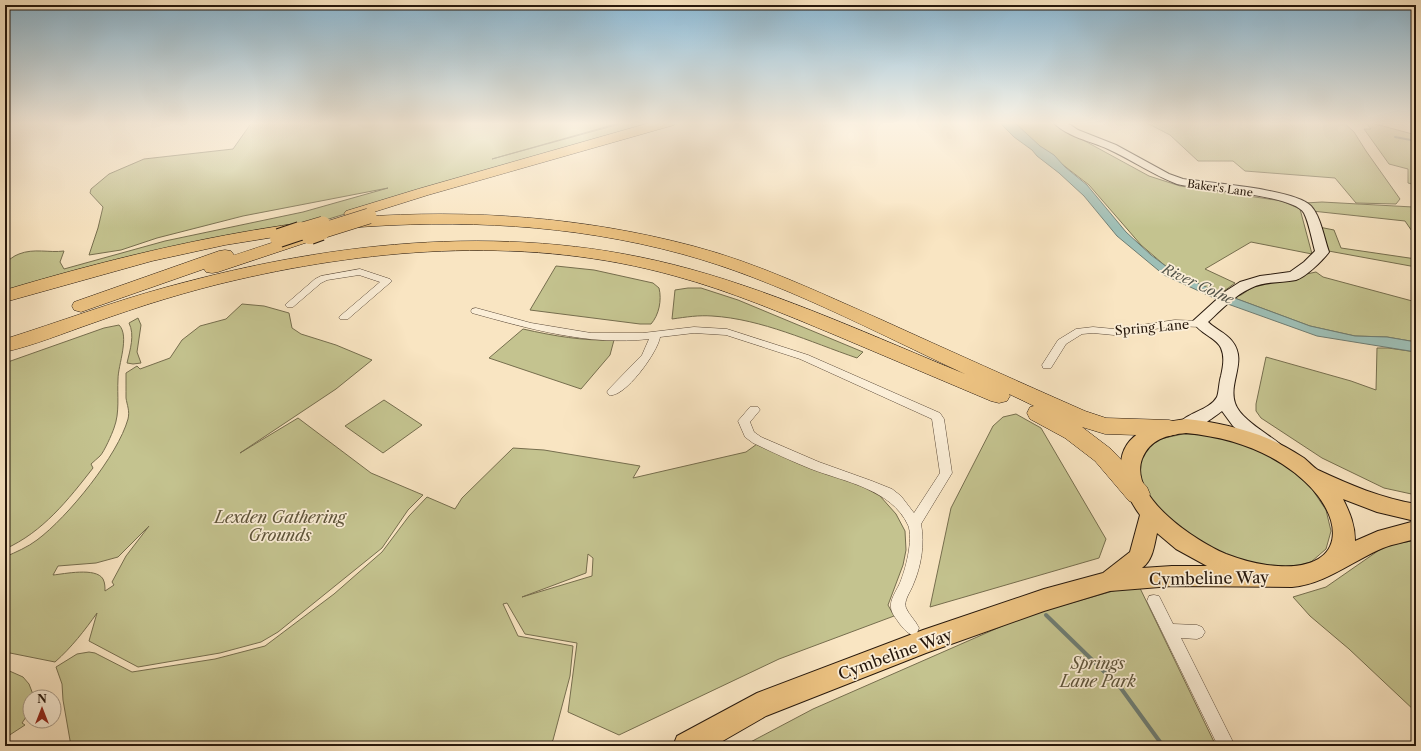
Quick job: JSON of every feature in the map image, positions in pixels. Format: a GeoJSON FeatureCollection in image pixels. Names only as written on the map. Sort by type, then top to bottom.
{"type":"FeatureCollection","features":[{"type":"Feature","properties":{"kind":"highway"},"geometry":{"type":"LineString","coordinates":[[5,334],[188,268],[334,220],[416,194],[551,157]]}},
{"type":"Feature","properties":{"kind":"highway"},"geometry":{"type":"LineString","coordinates":[[5,343],[223,264],[310,235],[563,157]]}},
{"type":"Feature","properties":{"kind":"highway"},"geometry":{"type":"LineString","coordinates":[[5,296],[77,274],[144,257],[203,244],[270,232],[346,223],[412,219],[471,219],[544,224],[637,238],[689,251],[748,270],[802,292],[1077,417],[1105,426],[1178,427]]}},
{"type":"Feature","properties":{"kind":"highway"},"geometry":{"type":"LineString","coordinates":[[5,346],[173,291],[249,271],[320,258],[360,252],[448,245],[516,246],[573,250],[661,266],[739,290],[816,320],[1034,410],[1073,432],[1103,455],[1138,494]]}},
{"type":"Feature","properties":{"kind":"main road"},"geometry":{"type":"LineString","coordinates":[[1416,513],[1383,506],[1353,495],[1303,469],[1276,452],[1248,438],[1229,432],[1209,428],[1178,427],[1149,436],[1140,443],[1133,454],[1131,465],[1132,477],[1138,494],[1151,514],[1171,533],[1202,553],[1242,570],[1261,574],[1284,576],[1305,575],[1321,570],[1378,540],[1416,530]]}},
{"type":"Feature","properties":{"kind":"main road"},"geometry":{"type":"LineString","coordinates":[[1303,469],[1331,498],[1343,522],[1345,534],[1343,548],[1334,562]]}},
{"type":"Feature","properties":{"kind":"main road","name":"Cymbeline Way"},"geometry":{"type":"LineString","coordinates":[[1110,581],[1140,557],[1151,514]]}},
{"type":"Feature","properties":{"kind":"main road","name":"Cymbeline Way"},"geometry":{"type":"LineString","coordinates":[[687,746],[757,706],[923,642],[1044,600],[1110,581],[1172,576],[1284,576]]}},
{"type":"Feature","properties":{"kind":"street","name":"Baker's Lane"},"geometry":{"type":"LineString","coordinates":[[1130,157],[1165,176],[1181,182],[1279,196],[1298,202]]}},
{"type":"Feature","properties":{"kind":"street","name":"Spring Lane"},"geometry":{"type":"LineString","coordinates":[[1201,324],[1201,319],[1245,285],[1260,280],[1294,276],[1309,265],[1322,252],[1310,213],[1298,202]]}},
{"type":"Feature","properties":{"kind":"street"},"geometry":{"type":"LineString","coordinates":[[290,305],[318,280],[324,278],[351,272],[360,272],[387,280],[344,317]]}},
{"type":"Feature","properties":{"kind":"street"},"geometry":{"type":"LineString","coordinates":[[476,310],[514,322],[572,334],[604,337],[655,335],[694,330],[710,330],[745,336],[810,360],[936,416],[938,419],[946,473],[914,524]]}},
{"type":"Feature","properties":{"kind":"street","name":"Spring Lane"},"geometry":{"type":"LineString","coordinates":[[1046,366],[1062,342],[1080,330],[1114,332],[1175,323],[1201,324],[1214,333],[1228,346],[1229,349],[1231,358],[1224,399]]}},
{"type":"Feature","properties":{"kind":"street"},"geometry":{"type":"LineString","coordinates":[[613,392],[648,356],[654,344],[655,335]]}},
{"type":"Feature","properties":{"kind":"street"},"geometry":{"type":"LineString","coordinates":[[1178,427],[1212,411],[1224,399],[1229,410],[1264,439],[1276,452]]}},
{"type":"Feature","properties":{"kind":"street"},"geometry":{"type":"LineString","coordinates":[[754,410],[744,421],[749,434],[757,440],[795,458],[868,484],[887,493],[896,500],[914,524],[916,533],[915,554],[907,583],[898,603],[898,609],[912,628]]}},
{"type":"Feature","properties":{"kind":"street"},"geometry":{"type":"LineString","coordinates":[[1154,601],[1227,746]]}},
{"type":"Feature","properties":{"kind":"street"},"geometry":{"type":"LineString","coordinates":[[1169,631],[1198,632]]}},
{"type":"Feature","properties":{"kind":"green space"},"geometry":{"type":"Polygon","coordinates":[[[161,157],[499,157],[492,159],[499,157],[538,157],[446,183],[319,222],[269,232],[5,295],[5,262],[25,252],[64,251],[60,262],[64,269],[165,241],[303,212],[388,188],[243,216],[157,238],[121,250],[89,255],[103,207],[90,193],[91,189],[109,174],[144,159],[161,157]]]}},
{"type":"Feature","properties":{"kind":"green space"},"geometry":{"type":"Polygon","coordinates":[[[1053,157],[1114,157],[1149,176],[1180,186],[1282,201],[1300,209],[1312,254],[1251,242],[1205,269],[1235,283],[1220,294],[1169,269],[1141,245],[1089,185],[1053,157]]]}},
{"type":"Feature","properties":{"kind":"green space"},"geometry":{"type":"Polygon","coordinates":[[[1194,157],[1370,157],[1400,199],[1396,204],[1356,203],[1335,178],[1245,171],[1233,161],[1198,161],[1194,157]]]}},
{"type":"Feature","properties":{"kind":"green space"},"geometry":{"type":"Polygon","coordinates":[[[1384,157],[1416,157],[1416,185],[1408,183],[1408,169],[1389,164],[1384,157]]]}},
{"type":"Feature","properties":{"kind":"green space"},"geometry":{"type":"Polygon","coordinates":[[[1322,202],[1413,207],[1416,203],[1416,237],[1405,221],[1312,211],[1305,203],[1322,202]]]}},
{"type":"Feature","properties":{"kind":"green space"},"geometry":{"type":"Polygon","coordinates":[[[1314,226],[1334,230],[1341,248],[1416,259],[1416,267],[1323,250],[1314,226]]]}},
{"type":"Feature","properties":{"kind":"green space"},"geometry":{"type":"Polygon","coordinates":[[[556,266],[594,270],[653,283],[659,288],[660,293],[659,307],[654,320],[651,324],[640,324],[530,310],[556,266]]]}},
{"type":"Feature","properties":{"kind":"green space"},"geometry":{"type":"Polygon","coordinates":[[[1316,272],[1323,277],[1416,302],[1416,342],[1387,337],[1355,336],[1310,326],[1229,296],[1241,295],[1253,287],[1269,282],[1316,272]]]}},
{"type":"Feature","properties":{"kind":"green space"},"geometry":{"type":"Polygon","coordinates":[[[701,288],[738,300],[863,352],[857,358],[786,332],[731,318],[702,316],[672,319],[675,290],[701,288]]]}},
{"type":"Feature","properties":{"kind":"green space","name":"Lexden Gathering Grounds"},"geometry":{"type":"Polygon","coordinates":[[[242,304],[264,306],[289,313],[292,328],[301,334],[336,345],[372,360],[336,389],[240,453],[298,418],[371,473],[423,495],[408,510],[382,548],[278,632],[261,642],[220,653],[138,667],[89,641],[97,613],[78,639],[55,662],[5,652],[5,557],[30,545],[49,530],[77,501],[103,467],[114,450],[129,416],[126,398],[126,373],[137,366],[140,369],[170,358],[182,340],[200,326],[226,319],[242,304]],[[149,526],[118,557],[96,563],[58,566],[53,575],[80,572],[94,573],[103,579],[105,591],[114,585],[112,582],[126,556],[149,526]]]}},
{"type":"Feature","properties":{"kind":"green space"},"geometry":{"type":"Polygon","coordinates":[[[138,318],[141,325],[137,352],[141,363],[127,363],[132,338],[129,323],[138,318]]]}},
{"type":"Feature","properties":{"kind":"green space"},"geometry":{"type":"Polygon","coordinates":[[[119,325],[122,330],[124,343],[118,373],[117,416],[113,431],[106,447],[100,456],[91,464],[93,468],[54,514],[31,534],[5,549],[5,363],[104,328],[119,325]]]}},
{"type":"Feature","properties":{"kind":"green space"},"geometry":{"type":"Polygon","coordinates":[[[523,329],[568,338],[614,340],[610,355],[581,389],[489,358],[523,329]]]}},
{"type":"Feature","properties":{"kind":"green space"},"geometry":{"type":"Polygon","coordinates":[[[1377,348],[1416,352],[1416,495],[1384,488],[1322,458],[1261,418],[1256,411],[1256,404],[1266,357],[1351,381],[1376,390],[1377,348]]]}},
{"type":"Feature","properties":{"kind":"green space"},"geometry":{"type":"Polygon","coordinates":[[[384,400],[422,425],[383,453],[345,426],[384,400]]]}},
{"type":"Feature","properties":{"kind":"green space"},"geometry":{"type":"Polygon","coordinates":[[[1016,414],[1041,428],[1106,539],[1099,558],[930,607],[951,508],[993,426],[1003,417],[1016,414]]]}},
{"type":"Feature","properties":{"kind":"green space"},"geometry":{"type":"Polygon","coordinates":[[[1183,434],[1209,435],[1237,441],[1265,453],[1290,469],[1312,489],[1326,510],[1331,531],[1326,549],[1311,562],[1287,569],[1254,567],[1184,537],[1143,491],[1138,469],[1144,451],[1160,439],[1183,434]]]}},
{"type":"Feature","properties":{"kind":"green space"},"geometry":{"type":"Polygon","coordinates":[[[757,444],[858,484],[880,496],[896,514],[905,531],[906,550],[903,565],[888,605],[894,616],[779,659],[619,735],[568,712],[577,643],[525,634],[507,603],[503,604],[518,636],[573,646],[570,676],[553,740],[549,746],[71,746],[63,700],[62,684],[56,667],[77,654],[89,652],[95,653],[132,672],[215,659],[265,646],[334,594],[382,552],[409,516],[427,497],[455,509],[462,498],[513,448],[544,450],[640,466],[633,478],[746,452],[757,444]],[[588,554],[586,573],[522,597],[592,576],[593,558],[588,554]]]}},
{"type":"Feature","properties":{"kind":"green space"},"geometry":{"type":"Polygon","coordinates":[[[1416,540],[1416,712],[1349,649],[1310,616],[1293,597],[1326,587],[1385,546],[1416,540]]]}},
{"type":"Feature","properties":{"kind":"green space","name":"Springs Lane Park"},"geometry":{"type":"Polygon","coordinates":[[[1138,584],[1216,746],[743,746],[813,709],[1025,616],[1138,584]]]}},
{"type":"Feature","properties":{"kind":"green space"},"geometry":{"type":"Polygon","coordinates":[[[5,669],[23,677],[31,689],[22,689],[22,727],[5,738],[5,669]]]}},
{"type":"Feature","properties":{"kind":"water","name":"River Colne"},"geometry":{"type":"Polygon","coordinates":[[[1038,157],[1056,157],[1065,167],[1087,185],[1126,232],[1151,255],[1175,273],[1213,290],[1310,326],[1355,336],[1387,337],[1416,342],[1416,352],[1317,336],[1225,303],[1164,275],[1117,236],[1084,196],[1059,173],[1038,157]]]}},
{"type":"Feature","properties":{"kind":"waterway"},"geometry":{"type":"LineString","coordinates":[[1046,615],[1120,687],[1163,746]]}}]}
